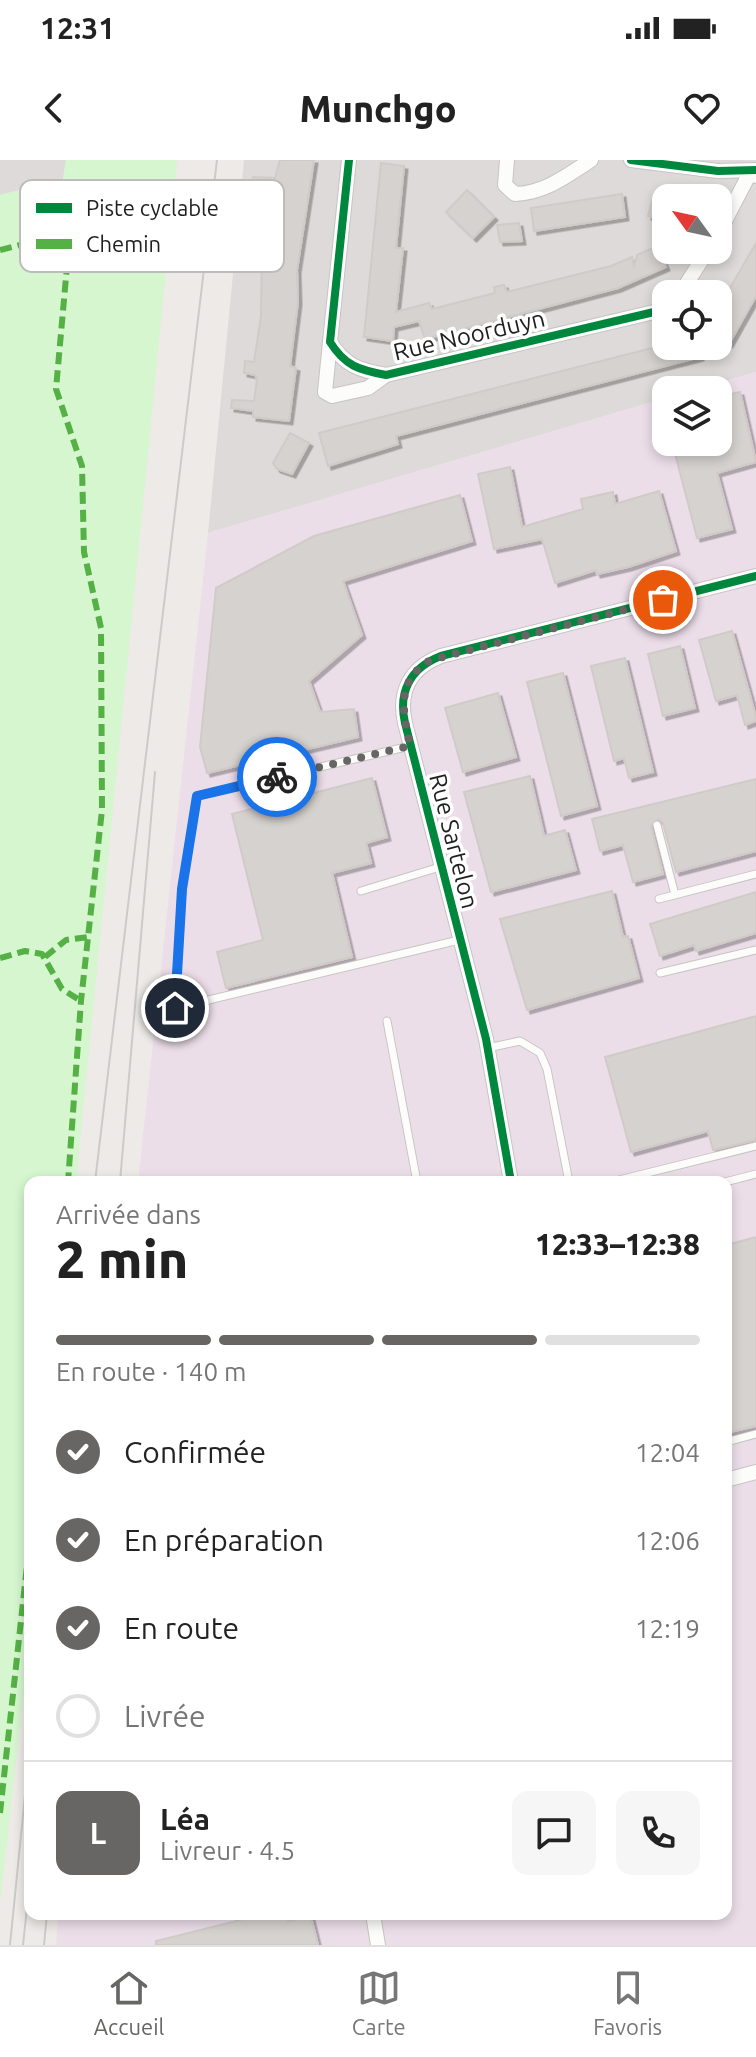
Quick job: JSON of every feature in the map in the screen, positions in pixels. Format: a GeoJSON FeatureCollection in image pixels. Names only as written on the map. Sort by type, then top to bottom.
{"type":"FeatureCollection","features":[{"type":"Feature","properties":{"kind":"street","name":"Rue Noorduyn"},"geometry":{"type":"LineString","coordinates":[[349,160],[323,384],[325,392],[332,396],[368,388],[386,375]]}},
{"type":"Feature","properties":{"kind":"street"},"geometry":{"type":"LineString","coordinates":[[507,160],[505,185],[515,194],[532,193],[552,185],[591,160]]}},
{"type":"Feature","properties":{"kind":"street"},"geometry":{"type":"LineString","coordinates":[[631,160],[718,171],[754,172],[732,210]]}},
{"type":"Feature","properties":{"kind":"street","name":"Rue Noorduyn"},"geometry":{"type":"LineString","coordinates":[[330,342],[340,358],[355,370],[386,375],[652,312]]}},
{"type":"Feature","properties":{"kind":"street","name":"Rue Sartelon"},"geometry":{"type":"LineString","coordinates":[[510,1176],[488,1048],[410,746],[402,706],[404,691],[413,673],[431,660],[756,576]]}},
{"type":"Feature","properties":{"kind":"street"},"geometry":{"type":"LineString","coordinates":[[732,1478],[756,1472]]}},
{"type":"Feature","properties":{"kind":"street"},"geometry":{"type":"LineString","coordinates":[[374,1920],[378,1945]]}},
{"type":"Feature","properties":{"kind":"lane"},"geometry":{"type":"LineString","coordinates":[[410,746],[197,796],[182,889],[175,1008],[459,940]]}},
{"type":"Feature","properties":{"kind":"lane"},"geometry":{"type":"LineString","coordinates":[[657,825],[675,895]]}},
{"type":"Feature","properties":{"kind":"lane"},"geometry":{"type":"LineString","coordinates":[[361,891],[440,867]]}},
{"type":"Feature","properties":{"kind":"lane"},"geometry":{"type":"LineString","coordinates":[[659,899],[756,874]]}},
{"type":"Feature","properties":{"kind":"lane"},"geometry":{"type":"LineString","coordinates":[[660,973],[756,950]]}},
{"type":"Feature","properties":{"kind":"lane"},"geometry":{"type":"LineString","coordinates":[[387,1021],[416,1176]]}},
{"type":"Feature","properties":{"kind":"lane"},"geometry":{"type":"LineString","coordinates":[[488,1048],[520,1041],[540,1053],[547,1069],[568,1176]]}},
{"type":"Feature","properties":{"kind":"lane"},"geometry":{"type":"LineString","coordinates":[[635,1176],[756,1146]]}},
{"type":"Feature","properties":{"kind":"lane"},"geometry":{"type":"LineString","coordinates":[[732,1180],[756,1174]]}},
{"type":"Feature","properties":{"kind":"lane"},"geometry":{"type":"LineString","coordinates":[[732,1440],[756,1434]]}},
{"type":"Feature","properties":{"kind":"shaded area"},"geometry":{"type":"Polygon","coordinates":[[[0,160],[66,160],[63,179],[20,180],[20,190],[0,195],[0,160]]]}},
{"type":"Feature","properties":{"kind":"shaded area"},"geometry":{"type":"Polygon","coordinates":[[[244,160],[756,160],[756,372],[732,379],[732,376],[652,376],[652,402],[208,533],[233,272],[284,272],[284,180],[242,180],[244,160]]]}},
{"type":"Feature","properties":{"kind":"shaded area"},"geometry":{"type":"Polygon","coordinates":[[[756,372],[756,1945],[56,1945],[58,1920],[732,1920],[732,1176],[139,1176],[208,533],[652,402],[652,456],[732,456],[732,379],[756,372]]]}},
{"type":"Feature","properties":{"kind":"green space"},"geometry":{"type":"Polygon","coordinates":[[[66,160],[177,160],[175,180],[59,180],[63,179],[66,160]]]}},
{"type":"Feature","properties":{"kind":"green space"},"geometry":{"type":"Polygon","coordinates":[[[20,190],[20,272],[166,272],[77,1176],[24,1176],[24,1693],[0,1903],[0,195],[20,190]]]}},
{"type":"Feature","properties":{"kind":"building"},"geometry":{"type":"Polygon","coordinates":[[[280,160],[314,160],[297,270],[298,302],[290,366],[296,368],[289,421],[253,417],[253,411],[231,408],[232,400],[254,401],[257,379],[255,375],[244,373],[245,361],[254,362],[261,316],[262,272],[284,272],[284,180],[253,180],[253,177],[275,178],[280,160]]]}},
{"type":"Feature","properties":{"kind":"building"},"geometry":{"type":"Polygon","coordinates":[[[381,163],[404,166],[396,248],[403,248],[396,312],[429,303],[432,309],[495,293],[494,287],[504,285],[507,292],[611,266],[632,257],[634,268],[637,255],[652,248],[652,264],[665,264],[666,267],[618,288],[425,339],[419,321],[394,327],[393,341],[364,337],[381,163]]]}},
{"type":"Feature","properties":{"kind":"building"},"geometry":{"type":"Polygon","coordinates":[[[467,190],[494,217],[473,238],[446,212],[467,190]]]}},
{"type":"Feature","properties":{"kind":"building"},"geometry":{"type":"Polygon","coordinates":[[[622,194],[625,217],[534,231],[531,208],[622,194]]]}},
{"type":"Feature","properties":{"kind":"building"},"geometry":{"type":"Polygon","coordinates":[[[519,223],[522,241],[500,242],[497,225],[519,223]]]}},
{"type":"Feature","properties":{"kind":"building"},"geometry":{"type":"Polygon","coordinates":[[[756,243],[756,296],[732,339],[732,285],[756,243]]]}},
{"type":"Feature","properties":{"kind":"building"},"geometry":{"type":"Polygon","coordinates":[[[652,348],[652,360],[688,360],[396,436],[398,444],[328,466],[319,433],[652,348]]]}},
{"type":"Feature","properties":{"kind":"building"},"geometry":{"type":"Polygon","coordinates":[[[740,392],[756,462],[717,473],[732,529],[697,538],[676,456],[732,456],[732,394],[740,392]]]}},
{"type":"Feature","properties":{"kind":"building"},"geometry":{"type":"Polygon","coordinates":[[[290,433],[309,443],[292,474],[277,469],[273,463],[290,433]]]}},
{"type":"Feature","properties":{"kind":"building"},"geometry":{"type":"Polygon","coordinates":[[[510,467],[522,527],[583,509],[581,499],[613,492],[615,504],[659,491],[676,551],[628,567],[597,574],[596,570],[555,583],[542,539],[494,549],[478,474],[510,467]]]}},
{"type":"Feature","properties":{"kind":"building"},"geometry":{"type":"Polygon","coordinates":[[[460,495],[472,541],[343,581],[362,635],[309,681],[320,712],[354,709],[358,737],[207,773],[200,747],[216,588],[314,536],[460,495]]]}},
{"type":"Feature","properties":{"kind":"building"},"geometry":{"type":"Polygon","coordinates":[[[732,631],[756,717],[756,721],[745,725],[737,695],[716,701],[699,640],[732,631]]]}},
{"type":"Feature","properties":{"kind":"building"},"geometry":{"type":"Polygon","coordinates":[[[680,646],[695,708],[663,716],[648,654],[680,646]]]}},
{"type":"Feature","properties":{"kind":"building"},"geometry":{"type":"Polygon","coordinates":[[[625,658],[653,772],[629,778],[624,758],[614,761],[591,666],[625,658]]]}},
{"type":"Feature","properties":{"kind":"building"},"geometry":{"type":"Polygon","coordinates":[[[563,673],[597,806],[561,816],[527,682],[563,673]]]}},
{"type":"Feature","properties":{"kind":"building"},"geometry":{"type":"Polygon","coordinates":[[[498,693],[516,757],[463,772],[445,708],[498,693]]]}},
{"type":"Feature","properties":{"kind":"building"},"geometry":{"type":"Polygon","coordinates":[[[530,776],[544,836],[565,830],[576,870],[491,892],[464,792],[530,776]]]}},
{"type":"Feature","properties":{"kind":"building"},"geometry":{"type":"Polygon","coordinates":[[[372,778],[387,837],[366,843],[371,863],[332,873],[352,957],[226,988],[217,952],[263,940],[232,814],[372,778]]]}},
{"type":"Feature","properties":{"kind":"building"},"geometry":{"type":"Polygon","coordinates":[[[756,779],[756,851],[676,872],[663,823],[658,819],[651,826],[663,874],[633,882],[623,845],[600,851],[592,819],[756,779]]]}},
{"type":"Feature","properties":{"kind":"building"},"geometry":{"type":"Polygon","coordinates":[[[612,891],[623,937],[628,936],[639,978],[527,1010],[500,919],[612,891]]]}},
{"type":"Feature","properties":{"kind":"building"},"geometry":{"type":"Polygon","coordinates":[[[756,892],[756,933],[696,951],[694,945],[660,956],[650,924],[756,892]]]}},
{"type":"Feature","properties":{"kind":"building"},"geometry":{"type":"Polygon","coordinates":[[[756,1016],[756,1140],[713,1150],[708,1131],[631,1152],[605,1057],[756,1016]]]}},
{"type":"Feature","properties":{"kind":"building"},"geometry":{"type":"Polygon","coordinates":[[[756,1237],[756,1426],[732,1432],[732,1243],[756,1237]]]}},
{"type":"Feature","properties":{"kind":"building"},"geometry":{"type":"Polygon","coordinates":[[[240,1920],[312,1920],[318,1945],[156,1945],[156,1941],[240,1920]]]}},
{"type":"Feature","properties":{"kind":"tram line"},"geometry":{"type":"LineString","coordinates":[[215,180],[217,160]]}},
{"type":"Feature","properties":{"kind":"tram line"},"geometry":{"type":"LineString","coordinates":[[96,1176],[204,272]]}},
{"type":"Feature","properties":{"kind":"tram line"},"geometry":{"type":"LineString","coordinates":[[121,1176],[155,772]]}},
{"type":"Feature","properties":{"kind":"tram line"},"geometry":{"type":"LineString","coordinates":[[10,1945],[24,1805]]}},
{"type":"Feature","properties":{"kind":"tram line"},"geometry":{"type":"LineString","coordinates":[[23,1945],[26,1920]]}},
{"type":"Feature","properties":{"kind":"tram line"},"geometry":{"type":"LineString","coordinates":[[44,1945],[46,1920]]}},
{"type":"Feature","properties":{"kind":"marked path"},"geometry":{"type":"LineString","coordinates":[[0,250],[20,245]]}},
{"type":"Feature","properties":{"kind":"marked path"},"geometry":{"type":"LineString","coordinates":[[66,272],[56,389],[82,466],[84,552],[101,628],[102,810],[81,1001],[68,1176]]}},
{"type":"Feature","properties":{"kind":"marked path"},"geometry":{"type":"LineString","coordinates":[[45,957],[66,940],[88,937]]}},
{"type":"Feature","properties":{"kind":"marked path"},"geometry":{"type":"LineString","coordinates":[[0,958],[25,951],[42,954],[62,989],[81,1001]]}},
{"type":"Feature","properties":{"kind":"marked path"},"geometry":{"type":"LineString","coordinates":[[0,1813],[24,1593]]}},
{"type":"Feature","properties":{"kind":"cycle path"},"geometry":{"type":"LineString","coordinates":[[349,160],[330,342],[341,357],[354,366],[386,375],[652,312]]}},
{"type":"Feature","properties":{"kind":"cycle path"},"geometry":{"type":"LineString","coordinates":[[631,160],[718,171],[756,170]]}},
{"type":"Feature","properties":{"kind":"cycle path"},"geometry":{"type":"LineString","coordinates":[[510,1176],[486,1039],[405,723],[405,691],[421,667],[441,656],[756,576]]}},
{"type":"Feature","properties":{"kind":"way so far"},"geometry":{"type":"LineString","coordinates":[[277,777],[410,746],[402,706],[404,691],[413,673],[431,660],[663,600]]}},
{"type":"Feature","properties":{"kind":"route"},"geometry":{"type":"LineString","coordinates":[[175,1008],[182,889],[197,796],[277,777]]}}]}
